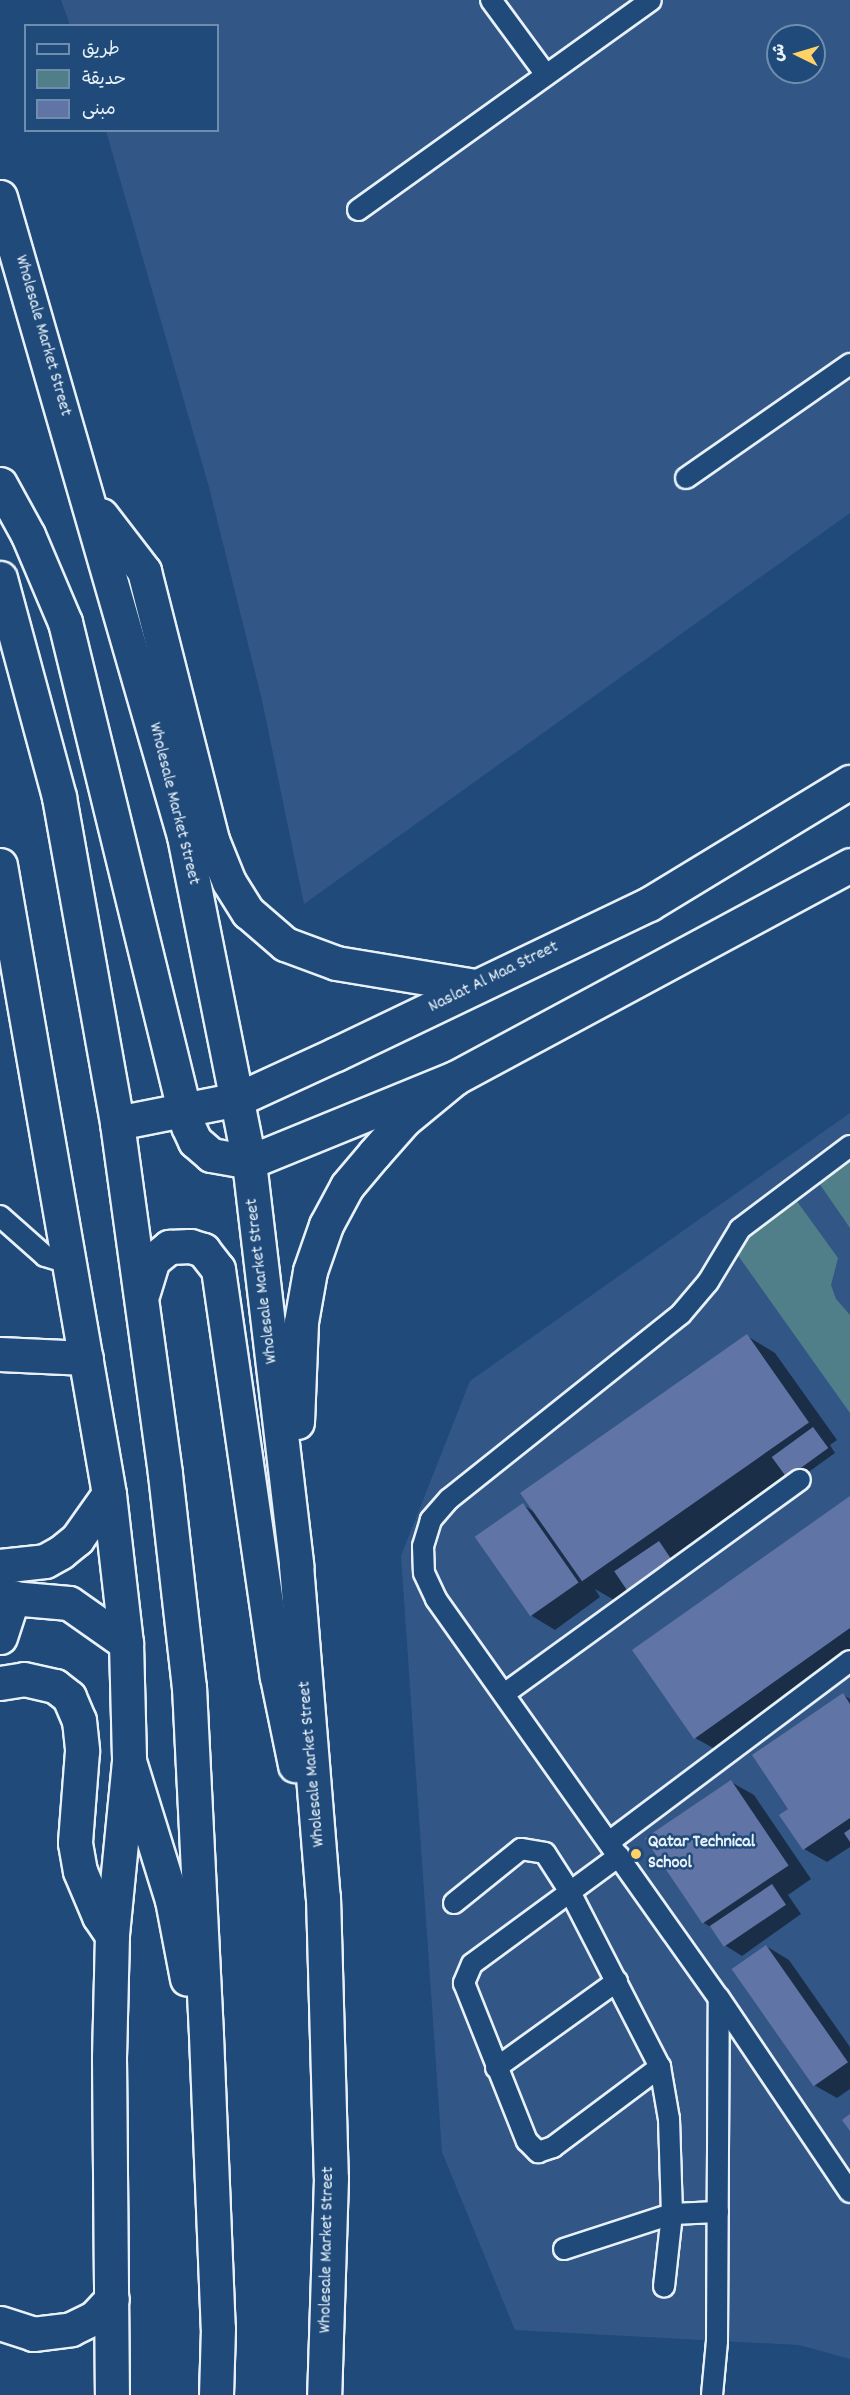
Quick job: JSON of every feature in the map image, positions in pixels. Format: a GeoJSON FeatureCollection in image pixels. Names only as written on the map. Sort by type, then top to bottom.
{"type":"FeatureCollection","features":[{"type":"Feature","properties":{"kind":"main road","name":"Wholesale Market Street"},"geometry":{"type":"LineString","coordinates":[[0,197],[184,836],[249,1161],[296,1565],[323,1897],[331,2178],[324,2395]]}},
{"type":"Feature","properties":{"kind":"main road"},"geometry":{"type":"LineString","coordinates":[[0,484],[33,546],[65,621],[183,1109],[191,1134],[205,1151],[224,1160],[249,1161],[455,1078],[850,865]]}},
{"type":"Feature","properties":{"kind":"main road"},"geometry":{"type":"LineString","coordinates":[[88,499],[144,571],[212,840],[229,882],[248,912],[285,944],[336,963],[476,986]]}},
{"type":"Feature","properties":{"kind":"main road"},"geometry":{"type":"LineString","coordinates":[[0,578],[59,797],[117,1122],[143,1292],[189,1687],[218,2328],[216,2395]]}},
{"type":"Feature","properties":{"kind":"main road","name":"Naslat Al Maa Street"},"geometry":{"type":"LineString","coordinates":[[117,1122],[238,1099],[649,904],[850,782]]}},
{"type":"Feature","properties":{"kind":"main road"},"geometry":{"type":"LineString","coordinates":[[0,865],[8,964],[86,1358],[109,1494],[126,1643],[129,1761],[112,1935],[112,2395]]}},
{"type":"Feature","properties":{"kind":"main road"},"geometry":{"type":"LineString","coordinates":[[296,1565],[297,1375],[310,1271],[327,1225],[347,1186],[404,1120],[455,1078]]}},
{"type":"Feature","properties":{"kind":"main road"},"geometry":{"type":"LineString","coordinates":[[143,1292],[153,1260],[169,1247],[190,1246],[203,1250],[218,1269],[277,1677],[323,1897]]}},
{"type":"Feature","properties":{"kind":"main road"},"geometry":{"type":"LineString","coordinates":[[0,1354],[86,1358]]}},
{"type":"Feature","properties":{"kind":"main road"},"geometry":{"type":"LineString","coordinates":[[0,1566],[45,1561],[62,1552],[77,1539],[109,1494]]}},
{"type":"Feature","properties":{"kind":"main road"},"geometry":{"type":"LineString","coordinates":[[0,1637],[7,1597],[69,1603],[126,1643]]}},
{"type":"Feature","properties":{"kind":"main road"},"geometry":{"type":"LineString","coordinates":[[0,1683],[24,1679],[55,1686],[69,1697],[80,1720],[82,1750],[75,1843],[80,1871],[99,1916],[112,1935]]}},
{"type":"Feature","properties":{"kind":"main road"},"geometry":{"type":"LineString","coordinates":[[129,1761],[172,1900],[185,1971],[206,2035]]}},
{"type":"Feature","properties":{"kind":"main road"},"geometry":{"type":"LineString","coordinates":[[0,2324],[33,2334],[71,2329],[94,2318],[112,2299]]}},
{"type":"Feature","properties":{"kind":"lane"},"geometry":{"type":"LineString","coordinates":[[491,0],[546,75]]}},
{"type":"Feature","properties":{"kind":"lane"},"geometry":{"type":"LineString","coordinates":[[358,210],[651,0]]}},
{"type":"Feature","properties":{"kind":"lane"},"geometry":{"type":"LineString","coordinates":[[686,478],[850,364]]}},
{"type":"Feature","properties":{"kind":"lane"},"geometry":{"type":"LineString","coordinates":[[850,1146],[740,1229],[702,1291],[681,1314],[449,1499],[431,1520],[423,1546],[424,1574],[436,1599],[719,1998],[850,2192]]}},
{"type":"Feature","properties":{"kind":"lane"},"geometry":{"type":"LineString","coordinates":[[0,1216],[45,1256],[68,1263]]}},
{"type":"Feature","properties":{"kind":"lane"},"geometry":{"type":"LineString","coordinates":[[504,1694],[800,1480]]}},
{"type":"Feature","properties":{"kind":"lane"},"geometry":{"type":"LineString","coordinates":[[660,2067],[553,2147],[538,2152],[527,2141],[496,2068],[466,1990],[464,1976],[472,1964],[570,1892],[614,1849],[850,1661]]}},
{"type":"Feature","properties":{"kind":"lane"},"geometry":{"type":"LineString","coordinates":[[454,1903],[521,1849],[545,1853],[570,1892],[660,2067],[669,2119],[672,2214],[664,2287]]}},
{"type":"Feature","properties":{"kind":"lane"},"geometry":{"type":"LineString","coordinates":[[496,2068],[617,1981]]}},
{"type":"Feature","properties":{"kind":"lane"},"geometry":{"type":"LineString","coordinates":[[712,2395],[717,2341],[719,1998]]}},
{"type":"Feature","properties":{"kind":"lane"},"geometry":{"type":"LineString","coordinates":[[564,2249],[672,2214],[718,2212]]}},
{"type":"Feature","properties":{"kind":"shaded area"},"geometry":{"type":"Polygon","coordinates":[[[61,0],[850,0],[850,513],[304,904],[262,700],[209,487],[106,132],[219,132],[219,24],[70,24],[61,0]]]}},
{"type":"Feature","properties":{"kind":"shaded area","name":"Qatar Technical School"},"geometry":{"type":"Polygon","coordinates":[[[850,1113],[850,2359],[799,2345],[515,2330],[442,2152],[401,1556],[470,1381],[850,1113]]]}},
{"type":"Feature","properties":{"kind":"green space"},"geometry":{"type":"Polygon","coordinates":[[[850,1161],[850,1228],[819,1183],[850,1161]]]}},
{"type":"Feature","properties":{"kind":"green space"},"geometry":{"type":"Polygon","coordinates":[[[796,1200],[838,1258],[831,1285],[836,1299],[850,1315],[850,1413],[732,1247],[796,1200]]]}},
{"type":"Feature","properties":{"kind":"building"},"geometry":{"type":"Polygon","coordinates":[[[747,1334],[809,1422],[582,1581],[520,1493],[747,1334]]]}},
{"type":"Feature","properties":{"kind":"building"},"geometry":{"type":"Polygon","coordinates":[[[813,1427],[828,1448],[787,1478],[772,1457],[813,1427]]]}},
{"type":"Feature","properties":{"kind":"building"},"geometry":{"type":"Polygon","coordinates":[[[850,1496],[850,1628],[694,1739],[632,1650],[850,1496]]]}},
{"type":"Feature","properties":{"kind":"building"},"geometry":{"type":"Polygon","coordinates":[[[523,1503],[579,1582],[530,1616],[475,1537],[523,1503]]]}},
{"type":"Feature","properties":{"kind":"building"},"geometry":{"type":"Polygon","coordinates":[[[659,1541],[673,1562],[628,1592],[614,1571],[659,1541]]]}},
{"type":"Feature","properties":{"kind":"building"},"geometry":{"type":"Polygon","coordinates":[[[843,1693],[850,1704],[850,1818],[803,1850],[779,1815],[788,1809],[752,1755],[843,1693]]]}},
{"type":"Feature","properties":{"kind":"building"},"geometry":{"type":"Polygon","coordinates":[[[731,1780],[789,1865],[702,1924],[645,1838],[731,1780]]]}},
{"type":"Feature","properties":{"kind":"building"},"geometry":{"type":"Polygon","coordinates":[[[850,1829],[850,1842],[844,1833],[850,1829]]]}},
{"type":"Feature","properties":{"kind":"building"},"geometry":{"type":"Polygon","coordinates":[[[772,1884],[786,1905],[724,1947],[710,1926],[772,1884]]]}},
{"type":"Feature","properties":{"kind":"building"},"geometry":{"type":"Polygon","coordinates":[[[766,1945],[848,2062],[814,2086],[732,1969],[766,1945]]]}},
{"type":"Feature","properties":{"kind":"building"},"geometry":{"type":"Polygon","coordinates":[[[850,2114],[850,2131],[842,2120],[850,2114]]]}},
{"type":"Feature","properties":{"kind":"place","name":"Qatar Technical School"},"geometry":{"type":"Point","coordinates":[636,1854]}}]}
